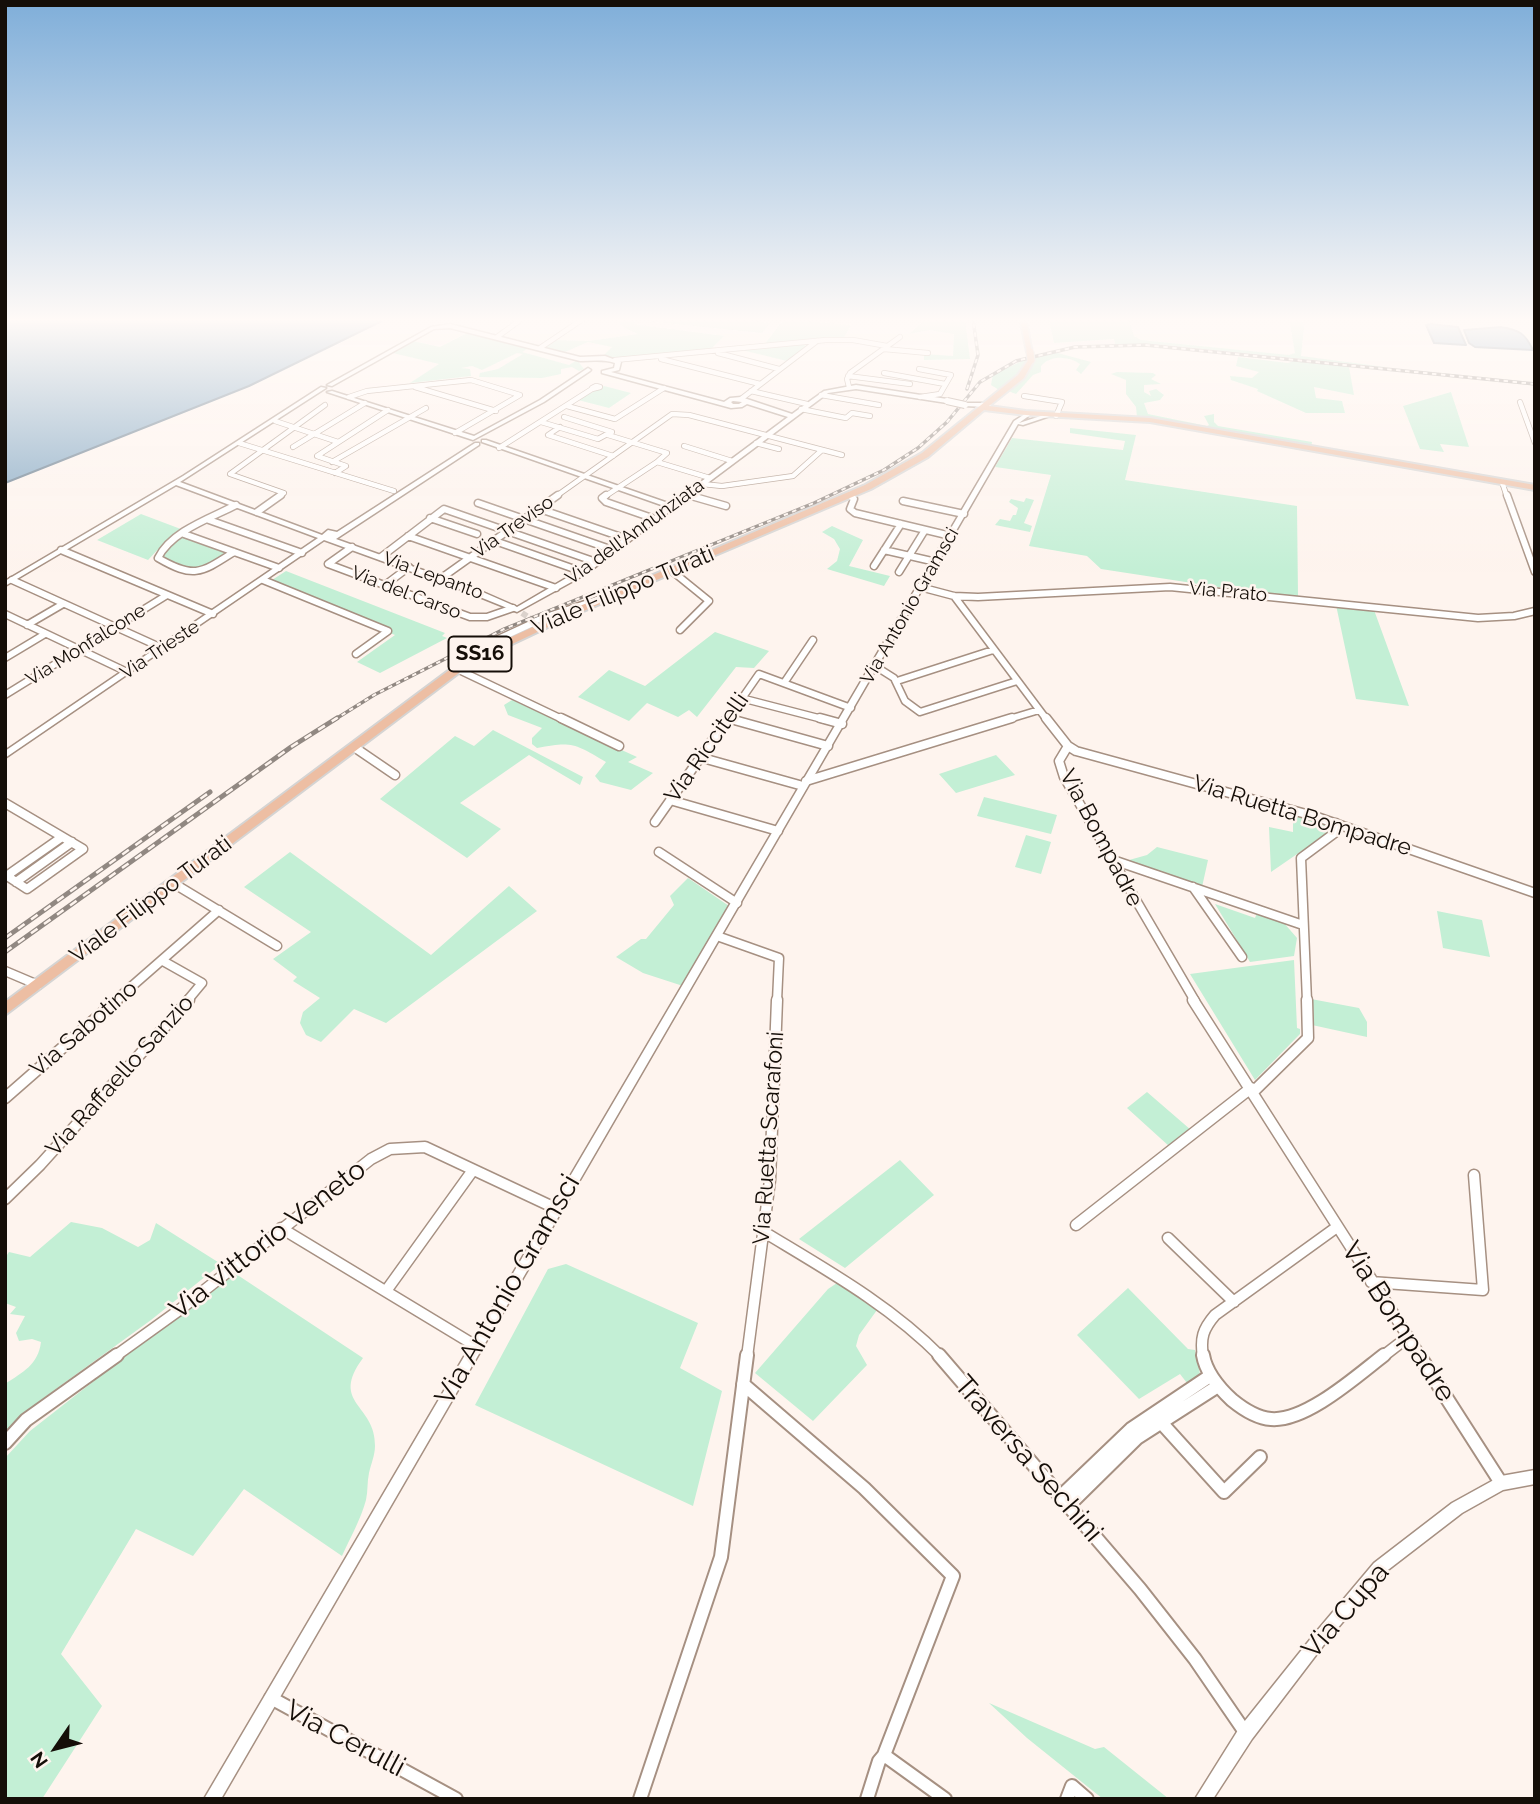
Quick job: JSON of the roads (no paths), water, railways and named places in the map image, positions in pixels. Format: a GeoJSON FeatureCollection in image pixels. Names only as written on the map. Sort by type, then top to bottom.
{"type":"FeatureCollection","features":[{"type":"Feature","properties":{"kind":"main road","name":"Viale Filippo Turati"},"geometry":{"type":"LineString","coordinates":[[5,1010],[457,669],[482,653],[850,495],[914,463],[989,403]]}},
{"type":"Feature","properties":{"kind":"main road"},"geometry":{"type":"LineString","coordinates":[[1004,403],[1021,417]]}},
{"type":"Feature","properties":{"kind":"main road"},"geometry":{"type":"LineString","coordinates":[[986,406],[1021,417]]}},
{"type":"Feature","properties":{"kind":"main road"},"geometry":{"type":"LineString","coordinates":[[986,406],[1021,417],[1122,416],[1150,420],[1535,488]]}},
{"type":"Feature","properties":{"kind":"main road"},"geometry":{"type":"LineString","coordinates":[[965,422],[988,414],[1006,412]]}},
{"type":"Feature","properties":{"kind":"street"},"geometry":{"type":"LineString","coordinates":[[8,582],[176,483],[302,403]]}},
{"type":"Feature","properties":{"kind":"street"},"geometry":{"type":"LineString","coordinates":[[293,447],[365,403]]}},
{"type":"Feature","properties":{"kind":"street"},"geometry":{"type":"LineString","coordinates":[[366,403],[672,506]]}},
{"type":"Feature","properties":{"kind":"street"},"geometry":{"type":"LineString","coordinates":[[469,403],[496,411]]}},
{"type":"Feature","properties":{"kind":"street"},"geometry":{"type":"LineString","coordinates":[[458,434],[508,403]]}},
{"type":"Feature","properties":{"kind":"street"},"geometry":{"type":"LineString","coordinates":[[329,536],[536,403]]}},
{"type":"Feature","properties":{"kind":"street"},"geometry":{"type":"LineString","coordinates":[[499,448],[571,403]]}},
{"type":"Feature","properties":{"kind":"street"},"geometry":{"type":"LineString","coordinates":[[567,406],[615,419],[640,403]]}},
{"type":"Feature","properties":{"kind":"street"},"geometry":{"type":"LineString","coordinates":[[745,403],[791,416]]}},
{"type":"Feature","properties":{"kind":"street"},"geometry":{"type":"LineString","coordinates":[[794,403],[846,418],[852,413],[870,416]]}},
{"type":"Feature","properties":{"kind":"street","name":"Via dell'Annunziata"},"geometry":{"type":"LineString","coordinates":[[515,609],[583,572],[808,403]]}},
{"type":"Feature","properties":{"kind":"street"},"geometry":{"type":"LineString","coordinates":[[868,403],[879,405]]}},
{"type":"Feature","properties":{"kind":"street","name":"Via dell'Annunziata"},"geometry":{"type":"LineString","coordinates":[[957,403],[986,406]]}},
{"type":"Feature","properties":{"kind":"street"},"geometry":{"type":"LineString","coordinates":[[1051,416],[1061,403]]}},
{"type":"Feature","properties":{"kind":"street"},"geometry":{"type":"LineString","coordinates":[[1520,403],[1535,443]]}},
{"type":"Feature","properties":{"kind":"street"},"geometry":{"type":"LineString","coordinates":[[257,512],[284,493],[230,474],[326,405]]}},
{"type":"Feature","properties":{"kind":"street"},"geometry":{"type":"LineString","coordinates":[[332,462],[426,408]]}},
{"type":"Feature","properties":{"kind":"street"},"geometry":{"type":"LineString","coordinates":[[541,422],[598,439],[612,432],[564,417],[577,409]]}},
{"type":"Feature","properties":{"kind":"street"},"geometry":{"type":"LineString","coordinates":[[335,473],[346,466],[319,455],[388,411]]}},
{"type":"Feature","properties":{"kind":"street","name":"Via Treviso"},"geometry":{"type":"LineString","coordinates":[[440,579],[673,414],[680,412],[765,436]]}},
{"type":"Feature","properties":{"kind":"street","name":"Via Antonio Gramsci"},"geometry":{"type":"LineString","coordinates":[[212,1799],[555,1208],[1021,417]]}},
{"type":"Feature","properties":{"kind":"street"},"geometry":{"type":"LineString","coordinates":[[373,420],[392,426]]}},
{"type":"Feature","properties":{"kind":"street"},"geometry":{"type":"LineString","coordinates":[[275,421],[338,442]]}},
{"type":"Feature","properties":{"kind":"street"},"geometry":{"type":"LineString","coordinates":[[560,427],[548,435],[613,456]]}},
{"type":"Feature","properties":{"kind":"street"},"geometry":{"type":"LineString","coordinates":[[608,435],[667,453],[603,500],[655,519]]}},
{"type":"Feature","properties":{"kind":"street"},"geometry":{"type":"LineString","coordinates":[[765,436],[842,455]]}},
{"type":"Feature","properties":{"kind":"street"},"geometry":{"type":"LineString","coordinates":[[329,536],[394,491],[478,441]]}},
{"type":"Feature","properties":{"kind":"street"},"geometry":{"type":"LineString","coordinates":[[239,443],[394,491]]}},
{"type":"Feature","properties":{"kind":"street"},"geometry":{"type":"LineString","coordinates":[[756,443],[779,449]]}},
{"type":"Feature","properties":{"kind":"street","name":"Via dell'Annunziata"},"geometry":{"type":"LineString","coordinates":[[684,446],[732,461]]}},
{"type":"Feature","properties":{"kind":"street"},"geometry":{"type":"LineString","coordinates":[[702,484],[722,486],[793,476],[822,450]]}},
{"type":"Feature","properties":{"kind":"street"},"geometry":{"type":"LineString","coordinates":[[657,462],[710,478]]}},
{"type":"Feature","properties":{"kind":"street"},"geometry":{"type":"LineString","coordinates":[[1502,482],[1531,554],[1535,572]]}},
{"type":"Feature","properties":{"kind":"street","name":"Via Lepanto"},"geometry":{"type":"LineString","coordinates":[[176,483],[329,536],[515,609]]}},
{"type":"Feature","properties":{"kind":"street"},"geometry":{"type":"LineString","coordinates":[[687,495],[726,506]]}},
{"type":"Feature","properties":{"kind":"street"},"geometry":{"type":"LineString","coordinates":[[850,495],[855,499],[852,511],[951,536]]}},
{"type":"Feature","properties":{"kind":"street"},"geometry":{"type":"LineString","coordinates":[[902,501],[964,514]]}},
{"type":"Feature","properties":{"kind":"street"},"geometry":{"type":"LineString","coordinates":[[478,503],[613,550]]}},
{"type":"Feature","properties":{"kind":"street"},"geometry":{"type":"LineString","coordinates":[[234,552],[204,571],[192,575],[182,573],[158,558],[159,552],[169,542],[236,505]]}},
{"type":"Feature","properties":{"kind":"street"},"geometry":{"type":"LineString","coordinates":[[381,557],[444,509],[596,562]]}},
{"type":"Feature","properties":{"kind":"street"},"geometry":{"type":"LineString","coordinates":[[540,509],[627,539]]}},
{"type":"Feature","properties":{"kind":"street"},"geometry":{"type":"LineString","coordinates":[[430,518],[477,534]]}},
{"type":"Feature","properties":{"kind":"street"},"geometry":{"type":"LineString","coordinates":[[209,520],[302,553]]}},
{"type":"Feature","properties":{"kind":"street"},"geometry":{"type":"LineString","coordinates":[[873,566],[901,524]]}},
{"type":"Feature","properties":{"kind":"street"},"geometry":{"type":"LineString","coordinates":[[898,572],[925,530]]}},
{"type":"Feature","properties":{"kind":"street"},"geometry":{"type":"LineString","coordinates":[[184,534],[279,568]]}},
{"type":"Feature","properties":{"kind":"street","name":"Via Trieste"},"geometry":{"type":"LineString","coordinates":[[6,754],[329,536]]}},
{"type":"Feature","properties":{"kind":"street"},"geometry":{"type":"LineString","coordinates":[[408,536],[556,588]]}},
{"type":"Feature","properties":{"kind":"street"},"geometry":{"type":"LineString","coordinates":[[495,541],[583,572]]}},
{"type":"Feature","properties":{"kind":"street","name":"Via del Carso"},"geometry":{"type":"LineString","coordinates":[[352,547],[328,564],[470,617],[487,617],[515,609]]}},
{"type":"Feature","properties":{"kind":"street"},"geometry":{"type":"LineString","coordinates":[[884,550],[936,562]]}},
{"type":"Feature","properties":{"kind":"street"},"geometry":{"type":"LineString","coordinates":[[61,551],[213,614]]}},
{"type":"Feature","properties":{"kind":"street"},"geometry":{"type":"LineString","coordinates":[[385,585],[409,567]]}},
{"type":"Feature","properties":{"kind":"street"},"geometry":{"type":"LineString","coordinates":[[671,571],[709,601],[680,630]]}},
{"type":"Feature","properties":{"kind":"street"},"geometry":{"type":"LineString","coordinates":[[263,580],[388,631],[356,654]]}},
{"type":"Feature","properties":{"kind":"street"},"geometry":{"type":"LineString","coordinates":[[8,582],[162,649]]}},
{"type":"Feature","properties":{"kind":"street","name":"Via Prato"},"geometry":{"type":"LineString","coordinates":[[920,587],[954,596],[1016,596],[1153,586],[1478,618],[1514,616],[1535,611]]}},
{"type":"Feature","properties":{"kind":"street","name":"Via Monfalcone"},"geometry":{"type":"LineString","coordinates":[[5,695],[167,595]]}},
{"type":"Feature","properties":{"kind":"street"},"geometry":{"type":"LineString","coordinates":[[482,653],[496,640],[535,622],[610,596]]}},
{"type":"Feature","properties":{"kind":"street","name":"Via Bompadre"},"geometry":{"type":"LineString","coordinates":[[954,596],[1068,746],[1059,761],[1061,771],[1172,966],[1501,1483]]}},
{"type":"Feature","properties":{"kind":"street"},"geometry":{"type":"LineString","coordinates":[[27,625],[63,604]]}},
{"type":"Feature","properties":{"kind":"street"},"geometry":{"type":"LineString","coordinates":[[5,614],[127,672]]}},
{"type":"Feature","properties":{"kind":"street"},"geometry":{"type":"LineString","coordinates":[[5,624],[15,619]]}},
{"type":"Feature","properties":{"kind":"street"},"geometry":{"type":"LineString","coordinates":[[5,658],[45,634]]}},
{"type":"Feature","properties":{"kind":"street"},"geometry":{"type":"LineString","coordinates":[[813,640],[784,683],[851,708]]}},
{"type":"Feature","properties":{"kind":"street"},"geometry":{"type":"LineString","coordinates":[[897,681],[993,650]]}},
{"type":"Feature","properties":{"kind":"street"},"geometry":{"type":"LineString","coordinates":[[875,666],[897,681],[899,694],[913,709],[920,712],[1017,681]]}},
{"type":"Feature","properties":{"kind":"street"},"geometry":{"type":"LineString","coordinates":[[457,669],[619,746]]}},
{"type":"Feature","properties":{"kind":"street","name":"Via Riccitelli"},"geometry":{"type":"LineString","coordinates":[[655,822],[759,674],[784,683]]}},
{"type":"Feature","properties":{"kind":"street"},"geometry":{"type":"LineString","coordinates":[[741,698],[842,724]]}},
{"type":"Feature","properties":{"kind":"street"},"geometry":{"type":"LineString","coordinates":[[699,757],[805,784],[1039,710]]}},
{"type":"Feature","properties":{"kind":"street"},"geometry":{"type":"LineString","coordinates":[[726,718],[828,746]]}},
{"type":"Feature","properties":{"kind":"street","name":"Via Ruetta Bompadre"},"geometry":{"type":"LineString","coordinates":[[1068,746],[1080,753],[1336,823],[1535,893]]}},
{"type":"Feature","properties":{"kind":"street"},"geometry":{"type":"LineString","coordinates":[[354,747],[395,775]]}},
{"type":"Feature","properties":{"kind":"street"},"geometry":{"type":"LineString","coordinates":[[670,800],[778,831]]}},
{"type":"Feature","properties":{"kind":"street"},"geometry":{"type":"LineString","coordinates":[[5,803],[82,848],[81,852],[27,889],[6,876],[62,837]]}},
{"type":"Feature","properties":{"kind":"street"},"geometry":{"type":"LineString","coordinates":[[1076,1225],[1252,1090],[1308,1038],[1301,858],[1336,832],[1336,823]]}},
{"type":"Feature","properties":{"kind":"street"},"geometry":{"type":"LineString","coordinates":[[16,882],[72,842]]}},
{"type":"Feature","properties":{"kind":"street"},"geometry":{"type":"LineString","coordinates":[[659,852],[737,903]]}},
{"type":"Feature","properties":{"kind":"street"},"geometry":{"type":"LineString","coordinates":[[1110,859],[1303,925]]}},
{"type":"Feature","properties":{"kind":"street"},"geometry":{"type":"LineString","coordinates":[[173,883],[276,946]]}},
{"type":"Feature","properties":{"kind":"street"},"geometry":{"type":"LineString","coordinates":[[1193,887],[1242,957]]}},
{"type":"Feature","properties":{"kind":"street","name":"Via Sabotino"},"geometry":{"type":"LineString","coordinates":[[5,1098],[219,910]]}},
{"type":"Feature","properties":{"kind":"street","name":"Via Ruetta Scarafoni"},"geometry":{"type":"LineString","coordinates":[[640,1799],[721,1557],[770,1180],[779,958],[717,936]]}},
{"type":"Feature","properties":{"kind":"street","name":"Via Raffaello Sanzio"},"geometry":{"type":"LineString","coordinates":[[5,1199],[40,1165],[202,984],[163,961]]}},
{"type":"Feature","properties":{"kind":"street"},"geometry":{"type":"LineString","coordinates":[[5,971],[38,985]]}},
{"type":"Feature","properties":{"kind":"street"},"geometry":{"type":"LineString","coordinates":[[19,979],[20,989],[26,994]]}},
{"type":"Feature","properties":{"kind":"street","name":"Via Vittorio Veneto"},"geometry":{"type":"LineString","coordinates":[[5,1443],[26,1420],[178,1311],[371,1159],[390,1149],[425,1147],[555,1208]]}},
{"type":"Feature","properties":{"kind":"street"},"geometry":{"type":"LineString","coordinates":[[386,1291],[473,1170]]}},
{"type":"Feature","properties":{"kind":"street"},"geometry":{"type":"LineString","coordinates":[[1371,1282],[1483,1290],[1474,1175]]}},
{"type":"Feature","properties":{"kind":"street"},"geometry":{"type":"LineString","coordinates":[[1337,1227],[1215,1315],[1204,1327],[1201,1342],[1214,1381],[1237,1405],[1254,1415],[1286,1418],[1329,1395],[1408,1337]]}},
{"type":"Feature","properties":{"kind":"street"},"geometry":{"type":"LineString","coordinates":[[281,1228],[475,1346]]}},
{"type":"Feature","properties":{"kind":"street","name":"Traversa Sechini"},"geometry":{"type":"LineString","coordinates":[[764,1232],[830,1274],[923,1340],[1065,1500],[1214,1683],[1246,1733]]}},
{"type":"Feature","properties":{"kind":"street"},"geometry":{"type":"LineString","coordinates":[[1168,1238],[1234,1302]]}},
{"type":"Feature","properties":{"kind":"street"},"geometry":{"type":"LineString","coordinates":[[1065,1500],[1157,1418],[1214,1381]]}},
{"type":"Feature","properties":{"kind":"street"},"geometry":{"type":"LineString","coordinates":[[743,1384],[864,1488],[953,1576],[884,1755],[879,1761],[867,1799]]}},
{"type":"Feature","properties":{"kind":"street"},"geometry":{"type":"LineString","coordinates":[[1157,1418],[1224,1492],[1260,1457]]}},
{"type":"Feature","properties":{"kind":"street","name":"Via Cupa"},"geometry":{"type":"LineString","coordinates":[[1203,1799],[1246,1733],[1379,1568],[1457,1508],[1501,1483],[1535,1477]]}},
{"type":"Feature","properties":{"kind":"street","name":"Via Cerulli"},"geometry":{"type":"LineString","coordinates":[[271,1698],[456,1799]]}},
{"type":"Feature","properties":{"kind":"street"},"geometry":{"type":"LineString","coordinates":[[884,1755],[945,1799]]}},
{"type":"Feature","properties":{"kind":"street"},"geometry":{"type":"LineString","coordinates":[[1067,1799],[1072,1786],[1087,1799]]}},
{"type":"Feature","properties":{"kind":"water"},"geometry":{"type":"Polygon","coordinates":[[[5,403],[206,403],[5,483],[5,403]]]}},
{"type":"Feature","properties":{"kind":"tunnel"},"geometry":{"type":"LineString","coordinates":[[522,613],[534,621]]}},
{"type":"Feature","properties":{"kind":"railway"},"geometry":{"type":"LineString","coordinates":[[334,720],[374,695],[504,629],[814,503],[884,470],[918,448],[947,422],[963,403]]}},
{"type":"Feature","properties":{"kind":"railway"},"geometry":{"type":"LineString","coordinates":[[5,952],[291,747],[337,718]]}},
{"type":"Feature","properties":{"kind":"railway"},"geometry":{"type":"LineString","coordinates":[[5,938],[210,792]]}}]}
